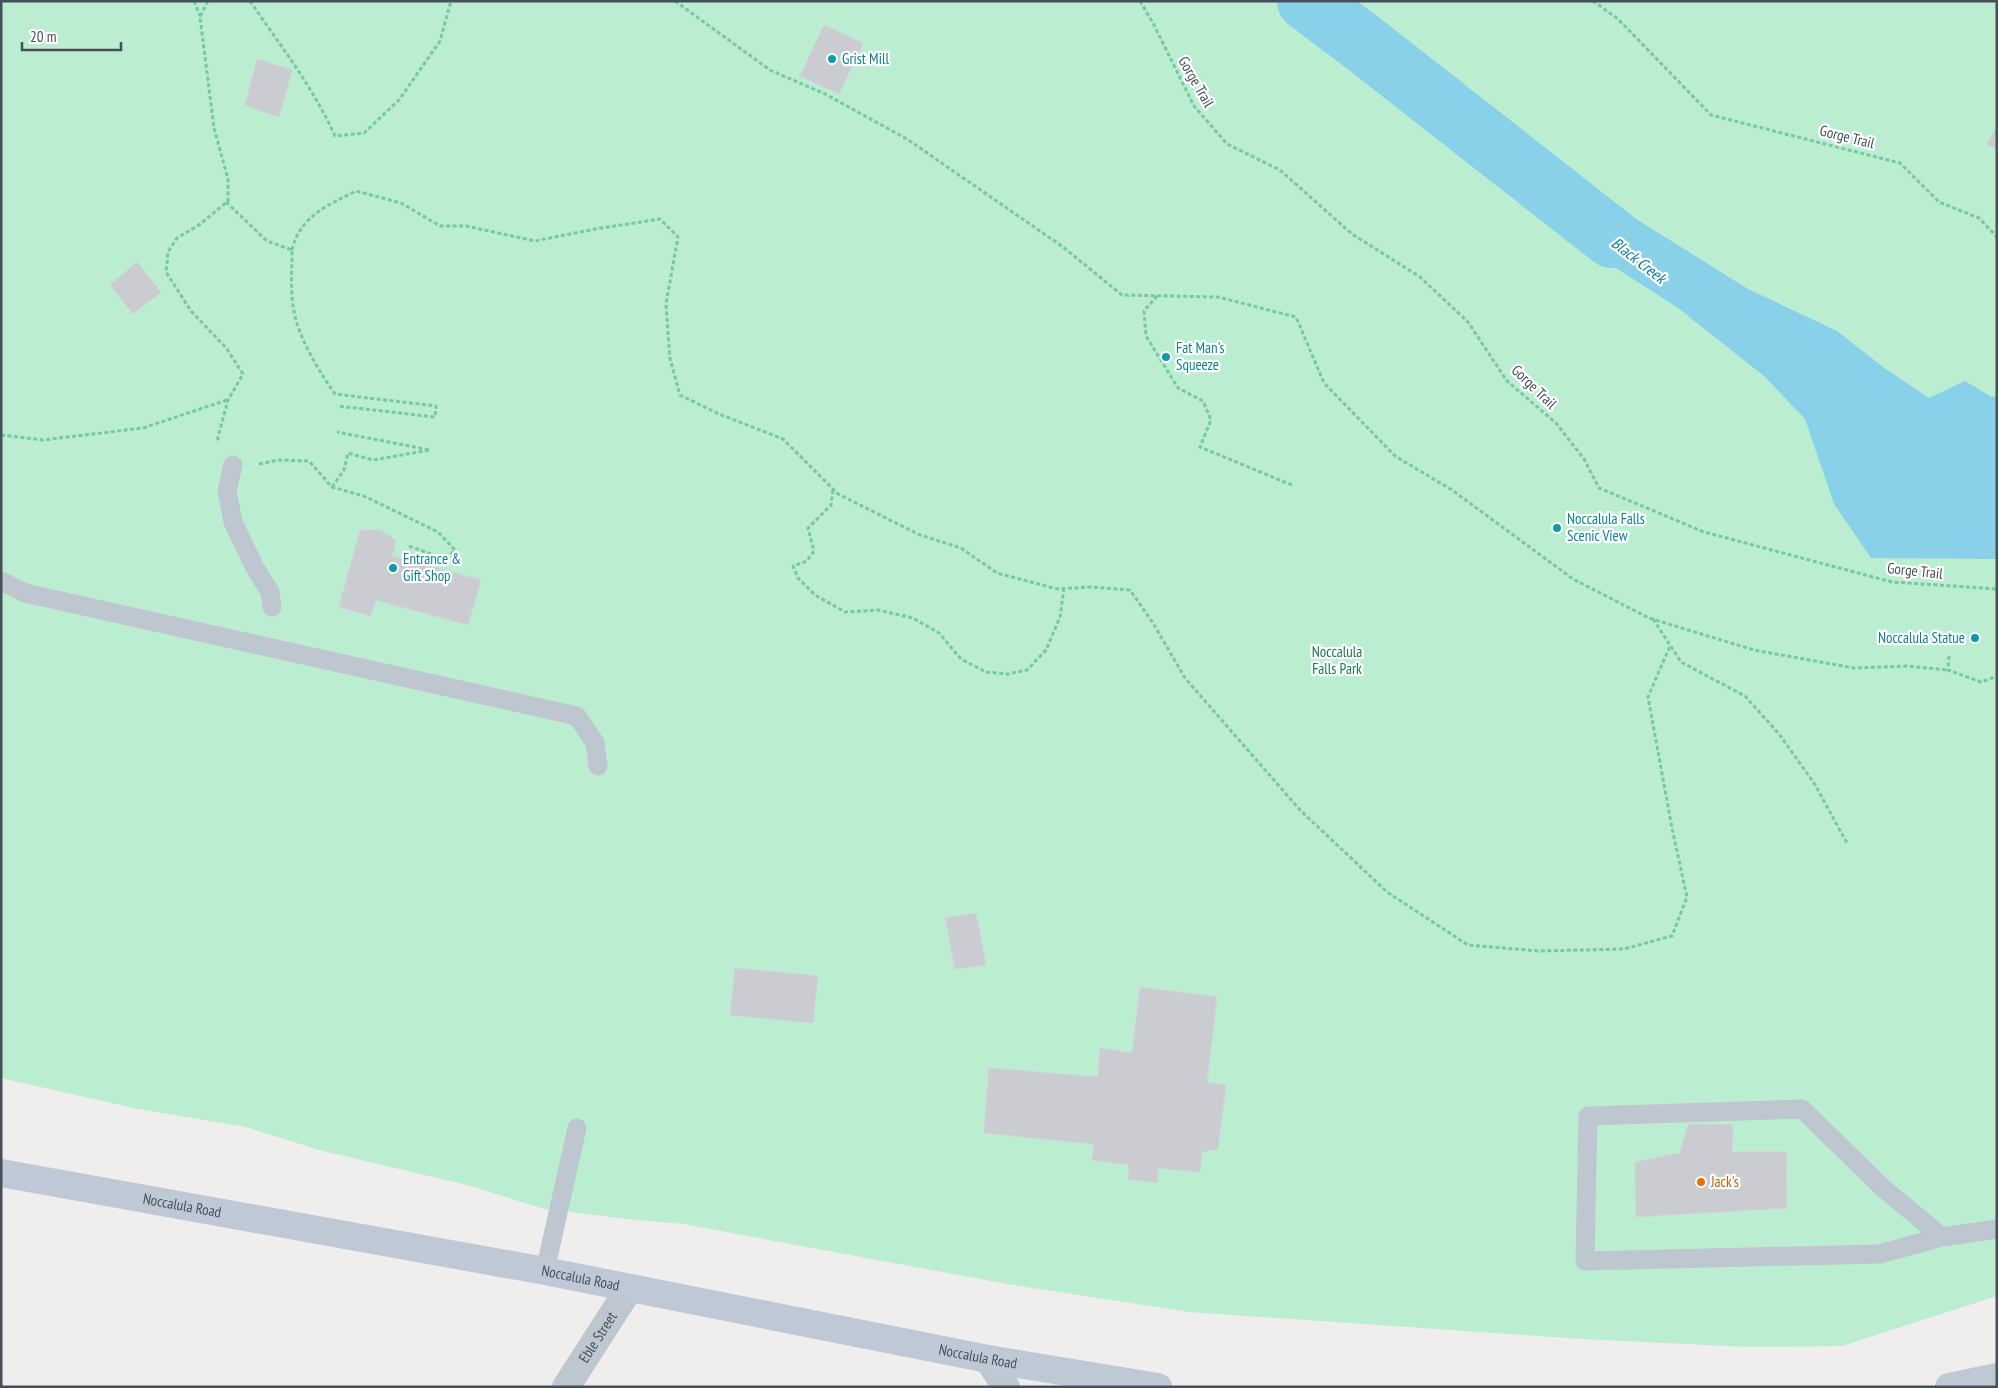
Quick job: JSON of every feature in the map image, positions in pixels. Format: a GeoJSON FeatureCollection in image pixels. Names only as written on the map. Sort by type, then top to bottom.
{"type":"FeatureCollection","features":[{"type":"Feature","properties":{"kind":"main road","name":"Noccalula Road"},"geometry":{"type":"LineString","coordinates":[[1,1173],[545,1271],[988,1359],[1158,1387]]}},
{"type":"Feature","properties":{"kind":"main road"},"geometry":{"type":"LineString","coordinates":[[1950,1387],[1997,1377]]}},
{"type":"Feature","properties":{"kind":"street","name":"Eble Street"},"geometry":{"type":"LineString","coordinates":[[566,1387],[629,1289]]}},
{"type":"Feature","properties":{"kind":"street"},"geometry":{"type":"LineString","coordinates":[[988,1359],[1006,1387]]}},
{"type":"Feature","properties":{"kind":"lane"},"geometry":{"type":"LineString","coordinates":[[233,465],[227,491],[233,522],[254,566],[270,592],[272,607]]}},
{"type":"Feature","properties":{"kind":"lane"},"geometry":{"type":"LineString","coordinates":[[1,581],[25,593],[577,716],[595,743],[598,766]]}},
{"type":"Feature","properties":{"kind":"lane"},"geometry":{"type":"LineString","coordinates":[[1942,1237],[1883,1188],[1802,1109],[1588,1116],[1585,1261],[1879,1254],[1942,1237],[1997,1229]]}},
{"type":"Feature","properties":{"kind":"lane"},"geometry":{"type":"LineString","coordinates":[[545,1271],[577,1128]]}},
{"type":"Feature","properties":{"kind":"path"},"geometry":{"type":"LineString","coordinates":[[194,1],[200,17],[214,128],[228,179],[228,200],[199,225],[177,238],[168,252],[166,272],[191,312],[227,349],[243,374],[228,400],[218,437],[221,463],[241,467],[278,460],[309,461],[332,487],[364,496],[438,532],[455,550],[445,560],[409,546]]}},
{"type":"Feature","properties":{"kind":"path"},"geometry":{"type":"LineString","coordinates":[[200,17],[208,1]]}},
{"type":"Feature","properties":{"kind":"path"},"geometry":{"type":"LineString","coordinates":[[250,1],[296,66],[323,110],[335,136],[364,133],[399,100],[440,41],[451,1]]}},
{"type":"Feature","properties":{"kind":"path"},"geometry":{"type":"LineString","coordinates":[[675,1],[770,70],[825,94],[907,138],[1063,247],[1122,295],[1218,297],[1296,317],[1324,383],[1395,456],[1452,490],[1573,579],[1653,619],[1754,650],[1854,668],[1907,666],[1948,670],[1981,682],[1997,676]]}},
{"type":"Feature","properties":{"kind":"path","name":"Gorge Trail"},"geometry":{"type":"LineString","coordinates":[[1140,1],[1194,106],[1228,144],[1280,170],[1352,234],[1420,277],[1468,322],[1507,381],[1556,423],[1584,459],[1599,488],[1704,532],[1892,582],[1997,589]]}},
{"type":"Feature","properties":{"kind":"path","name":"Gorge Trail"},"geometry":{"type":"LineString","coordinates":[[1593,1],[1618,19],[1711,115],[1900,163],[1939,202],[1979,218],[1997,236]]}},
{"type":"Feature","properties":{"kind":"path"},"geometry":{"type":"LineString","coordinates":[[338,406],[435,417],[436,406],[335,394],[325,381],[306,344],[294,312],[292,250],[295,237],[318,210],[356,191],[401,203],[440,226],[466,226],[534,241],[660,219],[678,237],[666,304],[670,359],[680,395],[719,414],[783,439],[838,494],[920,535],[961,548],[997,573],[1057,589],[1090,587],[1130,590],[1185,678],[1300,810],[1387,892],[1468,945],[1538,951],[1624,949],[1672,936],[1687,897],[1672,828],[1648,697],[1670,646]]}},
{"type":"Feature","properties":{"kind":"path"},"geometry":{"type":"LineString","coordinates":[[226,202],[267,241],[292,250]]}},
{"type":"Feature","properties":{"kind":"path"},"geometry":{"type":"LineString","coordinates":[[1157,296],[1144,311],[1146,336],[1178,388],[1203,401],[1211,420],[1200,447],[1292,485]]}},
{"type":"Feature","properties":{"kind":"path"},"geometry":{"type":"LineString","coordinates":[[1,435],[43,440],[143,428],[228,400]]}},
{"type":"Feature","properties":{"kind":"path"},"geometry":{"type":"LineString","coordinates":[[332,487],[344,470],[348,453],[373,460],[430,450],[337,432]]}},
{"type":"Feature","properties":{"kind":"path"},"geometry":{"type":"LineString","coordinates":[[833,490],[830,505],[808,528],[814,551],[807,561],[794,566],[798,578],[815,595],[845,612],[878,610],[913,618],[939,633],[961,660],[986,672],[1008,674],[1027,670],[1046,650],[1060,617],[1064,588]]}},
{"type":"Feature","properties":{"kind":"path"},"geometry":{"type":"LineString","coordinates":[[1653,619],[1681,662],[1746,696],[1779,734],[1814,783],[1847,842]]}},
{"type":"Feature","properties":{"kind":"path"},"geometry":{"type":"LineString","coordinates":[[1948,670],[1949,656]]}},
{"type":"Feature","properties":{"kind":"green space","name":"Noccalula Falls Park"},"geometry":{"type":"Polygon","coordinates":[[[1,1],[1997,1],[1997,1296],[1842,1346],[1749,1347],[1581,1339],[1189,1312],[1007,1284],[683,1224],[544,1209],[471,1186],[319,1150],[246,1127],[133,1108],[1,1078],[1,1]]]}},
{"type":"Feature","properties":{"kind":"water"},"geometry":{"type":"Polygon","coordinates":[[[1525,185],[1590,190],[1748,289],[1837,331],[1883,367],[1929,398],[1965,381],[1992,397],[1997,396],[1997,559],[1871,558],[1834,504],[1805,419],[1764,376],[1678,308],[1602,259],[1565,240],[1525,185]]]}},
{"type":"Feature","properties":{"kind":"building","name":"Grist Mill"},"geometry":{"type":"Polygon","coordinates":[[[824,25],[863,43],[839,94],[800,76],[824,25]]]}},
{"type":"Feature","properties":{"kind":"building"},"geometry":{"type":"Polygon","coordinates":[[[257,59],[292,70],[279,117],[245,105],[257,59]]]}},
{"type":"Feature","properties":{"kind":"building"},"geometry":{"type":"Polygon","coordinates":[[[1997,126],[1997,149],[1987,144],[1997,126]]]}},
{"type":"Feature","properties":{"kind":"building"},"geometry":{"type":"Polygon","coordinates":[[[137,262],[161,292],[133,314],[110,285],[137,262]]]}},
{"type":"Feature","properties":{"kind":"building","name":"Entrance & Gift Shop"},"geometry":{"type":"Polygon","coordinates":[[[360,530],[380,530],[396,540],[392,556],[481,580],[468,625],[376,600],[371,616],[339,607],[360,530]]]}},
{"type":"Feature","properties":{"kind":"building"},"geometry":{"type":"Polygon","coordinates":[[[976,913],[986,965],[955,969],[945,918],[976,913]]]}},
{"type":"Feature","properties":{"kind":"building"},"geometry":{"type":"Polygon","coordinates":[[[735,968],[818,976],[813,1023],[730,1015],[735,968]]]}},
{"type":"Feature","properties":{"kind":"building"},"geometry":{"type":"Polygon","coordinates":[[[1140,987],[1217,997],[1207,1082],[1226,1085],[1218,1149],[1202,1152],[1200,1172],[1158,1168],[1158,1183],[1128,1179],[1129,1165],[1092,1160],[1094,1144],[984,1133],[989,1068],[1098,1077],[1100,1048],[1132,1053],[1140,987]]]}},
{"type":"Feature","properties":{"kind":"building"},"geometry":{"type":"Polygon","coordinates":[[[1688,1124],[1733,1125],[1732,1152],[1786,1152],[1787,1208],[1636,1217],[1635,1162],[1680,1153],[1688,1124]]]}},
{"type":"Feature","properties":{"kind":"waterway","name":"Black Creek"},"geometry":{"type":"LineString","coordinates":[[1307,1],[1612,238]]}},
{"type":"Feature","properties":{"kind":"place","name":"Grist Mill"},"geometry":{"type":"Point","coordinates":[832,59]}},
{"type":"Feature","properties":{"kind":"place","name":"Fat Man's Squeeze"},"geometry":{"type":"Point","coordinates":[1166,357]}},
{"type":"Feature","properties":{"kind":"place","name":"Noccalula Falls Scenic View"},"geometry":{"type":"Point","coordinates":[1557,528]}},
{"type":"Feature","properties":{"kind":"place","name":"Entrance & Gift Shop"},"geometry":{"type":"Point","coordinates":[393,568]}},
{"type":"Feature","properties":{"kind":"place","name":"Noccalula Statue"},"geometry":{"type":"Point","coordinates":[1975,638]}},
{"type":"Feature","properties":{"kind":"place","name":"Jack's"},"geometry":{"type":"Point","coordinates":[1701,1182]}}]}
